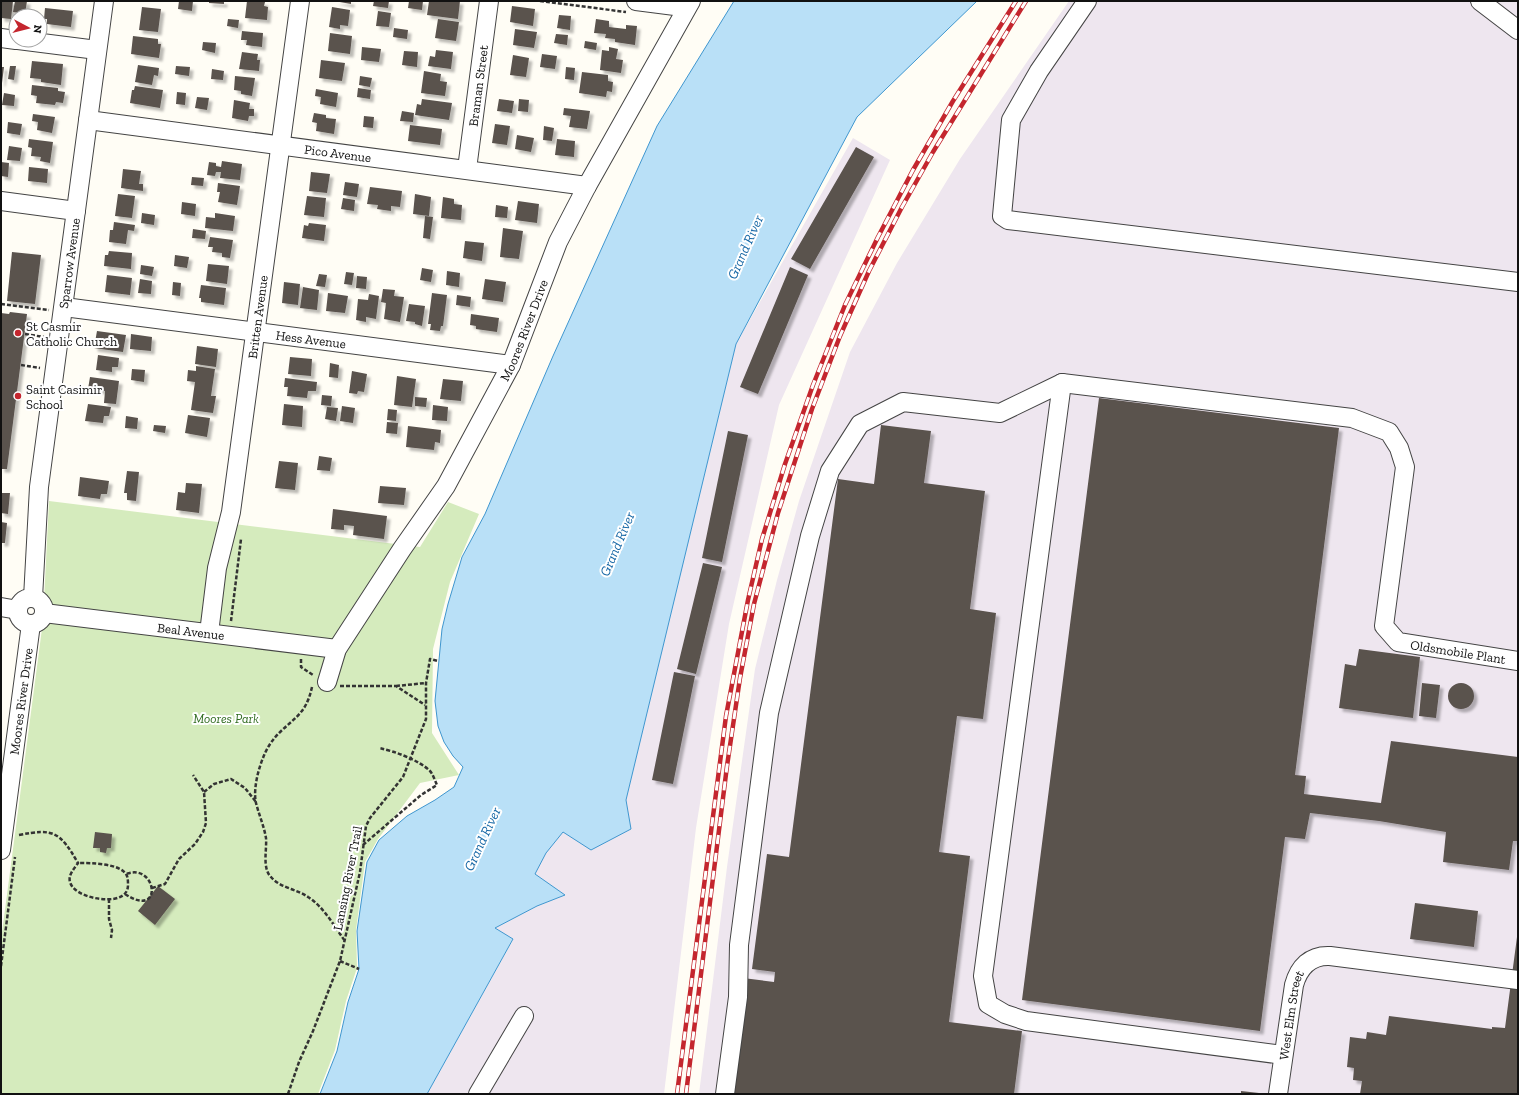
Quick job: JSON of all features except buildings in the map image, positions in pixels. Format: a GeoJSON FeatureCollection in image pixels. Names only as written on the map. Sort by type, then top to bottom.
{"type":"FeatureCollection","features":[{"type":"Feature","properties":{"kind":"street","name":"Sparrow Avenue"},"geometry":{"type":"LineString","coordinates":[[33,598],[39,487],[104,1]]}},
{"type":"Feature","properties":{"kind":"street","name":"Britten Avenue"},"geometry":{"type":"LineString","coordinates":[[210,626],[217,568],[231,512],[300,1]]}},
{"type":"Feature","properties":{"kind":"street","name":"Braman Street"},"geometry":{"type":"LineString","coordinates":[[467,170],[489,1]]}},
{"type":"Feature","properties":{"kind":"street"},"geometry":{"type":"LineString","coordinates":[[1087,1],[1039,70],[1011,120],[1002,216],[1008,220],[1518,282]]}},
{"type":"Feature","properties":{"kind":"street"},"geometry":{"type":"LineString","coordinates":[[1480,1],[1518,30]]}},
{"type":"Feature","properties":{"kind":"street"},"geometry":{"type":"LineString","coordinates":[[633,7],[688,5]]}},
{"type":"Feature","properties":{"kind":"street","name":"Moores River Drive"},"geometry":{"type":"LineString","coordinates":[[322,680],[337,649],[402,549],[446,486],[511,365],[558,242],[587,186],[688,5]]}},
{"type":"Feature","properties":{"kind":"street"},"geometry":{"type":"LineString","coordinates":[[48,44],[97,50]]}},
{"type":"Feature","properties":{"kind":"street","name":"Pico Avenue"},"geometry":{"type":"LineString","coordinates":[[88,120],[587,186]]}},
{"type":"Feature","properties":{"kind":"street"},"geometry":{"type":"LineString","coordinates":[[1,201],[76,211]]}},
{"type":"Feature","properties":{"kind":"street","name":"Hess Avenue"},"geometry":{"type":"LineString","coordinates":[[64,307],[511,365]]}},
{"type":"Feature","properties":{"kind":"street"},"geometry":{"type":"LineString","coordinates":[[1062,383],[983,976],[988,1004],[1005,1014],[1026,1021],[1283,1056]]}},
{"type":"Feature","properties":{"kind":"street"},"geometry":{"type":"LineString","coordinates":[[725,1094],[738,997],[739,945],[769,713],[810,536],[830,471],[860,424],[903,402],[1000,413],[1062,383]]}},
{"type":"Feature","properties":{"kind":"street","name":"Oldsmobile Plant"},"geometry":{"type":"LineString","coordinates":[[1062,383],[1352,418],[1389,432],[1399,448],[1405,467],[1384,626],[1398,642],[1518,661]]}},
{"type":"Feature","properties":{"kind":"street"},"geometry":{"type":"LineString","coordinates":[[33,598],[37,599],[43,605],[37,619],[23,621],[18,614],[10,609],[25,600],[33,598]]}},
{"type":"Feature","properties":{"kind":"street","name":"Moores River Drive"},"geometry":{"type":"LineString","coordinates":[[1,850],[37,619]]}},
{"type":"Feature","properties":{"kind":"street","name":"Beal Avenue"},"geometry":{"type":"LineString","coordinates":[[37,619],[210,626],[304,645],[337,649]]}},
{"type":"Feature","properties":{"kind":"street","name":"West Elm Street"},"geometry":{"type":"LineString","coordinates":[[1278,1094],[1294,985],[1302,967],[1312,959],[1330,956],[1518,980]]}},
{"type":"Feature","properties":{"kind":"street"},"geometry":{"type":"LineString","coordinates":[[478,1094],[524,1016]]}},
{"type":"Feature","properties":{"kind":"path"},"geometry":{"type":"LineString","coordinates":[[540,1],[633,7]]}},
{"type":"Feature","properties":{"kind":"path"},"geometry":{"type":"LineString","coordinates":[[25,334],[45,337]]}},
{"type":"Feature","properties":{"kind":"path"},"geometry":{"type":"LineString","coordinates":[[21,366],[41,368]]}},
{"type":"Feature","properties":{"kind":"path"},"geometry":{"type":"LineString","coordinates":[[210,626],[238,623]]}},
{"type":"Feature","properties":{"kind":"path"},"geometry":{"type":"LineString","coordinates":[[304,645],[300,666],[322,680],[340,686],[396,686],[426,683]]}},
{"type":"Feature","properties":{"kind":"path","name":"Lansing River Trail"},"geometry":{"type":"LineString","coordinates":[[288,1094],[299,1062],[325,1002],[340,961],[360,872],[366,826],[370,818],[403,777],[411,759],[426,719],[426,683],[430,659],[438,661]]}},
{"type":"Feature","properties":{"kind":"path"},"geometry":{"type":"LineString","coordinates":[[322,680],[302,711],[272,740],[264,755],[257,778],[256,802],[266,840],[266,865],[270,876],[278,884],[308,897],[322,910],[345,941]]}},
{"type":"Feature","properties":{"kind":"path"},"geometry":{"type":"LineString","coordinates":[[396,686],[426,705]]}},
{"type":"Feature","properties":{"kind":"path"},"geometry":{"type":"LineString","coordinates":[[363,845],[421,795],[437,785],[431,771],[411,759],[393,751],[379,748]]}},
{"type":"Feature","properties":{"kind":"path"},"geometry":{"type":"LineString","coordinates":[[152,888],[165,884],[179,859],[195,844],[203,832],[206,823],[204,792],[193,775]]}},
{"type":"Feature","properties":{"kind":"path"},"geometry":{"type":"LineString","coordinates":[[204,792],[214,784],[231,779],[245,788],[256,802]]}},
{"type":"Feature","properties":{"kind":"path"},"geometry":{"type":"LineString","coordinates":[[18,835],[40,830],[57,835],[68,845],[78,863]]}},
{"type":"Feature","properties":{"kind":"path"},"geometry":{"type":"LineString","coordinates":[[78,863],[94,863],[123,870],[126,874],[128,888],[125,894],[119,898],[109,899],[90,897],[77,892],[70,883],[70,875],[78,863]]}},
{"type":"Feature","properties":{"kind":"path"},"geometry":{"type":"LineString","coordinates":[[125,894],[138,901],[146,901],[151,896],[152,888],[150,880],[140,873],[126,874]]}},
{"type":"Feature","properties":{"kind":"path"},"geometry":{"type":"LineString","coordinates":[[109,899],[109,919],[112,930],[111,938]]}},
{"type":"Feature","properties":{"kind":"path"},"geometry":{"type":"LineString","coordinates":[[340,961],[359,969]]}},
{"type":"Feature","properties":{"kind":"shaded area"},"geometry":{"type":"Polygon","coordinates":[[[1069,1],[1518,1],[1518,1094],[699,1094],[727,867],[755,669],[777,580],[799,501],[850,352],[897,263],[960,159],[1069,1]]]}},
{"type":"Feature","properties":{"kind":"shaded area"},"geometry":{"type":"Polygon","coordinates":[[[853,138],[890,160],[779,405],[729,624],[696,828],[664,1094],[427,1094],[513,940],[495,928],[537,906],[565,895],[535,874],[546,853],[563,832],[631,829],[626,800],[736,344],[853,138]]]}},
{"type":"Feature","properties":{"kind":"green space","name":"Moores Park"},"geometry":{"type":"Polygon","coordinates":[[[49,501],[420,547],[448,502],[479,514],[450,582],[433,649],[432,733],[459,775],[420,783],[378,839],[365,862],[356,930],[357,968],[346,1001],[335,1050],[318,1094],[1,1094],[1,940],[43,621],[49,501]]]}},
{"type":"Feature","properties":{"kind":"water","name":"Grand River"},"geometry":{"type":"Polygon","coordinates":[[[734,1],[977,1],[857,117],[736,344],[626,800],[631,829],[591,850],[563,832],[546,853],[535,874],[565,895],[537,906],[495,928],[513,939],[427,1094],[320,1094],[337,1051],[348,1002],[359,969],[357,931],[367,862],[379,840],[407,816],[454,787],[463,767],[453,756],[444,742],[438,726],[435,701],[442,629],[462,557],[485,514],[553,356],[657,126],[734,1]]]}},
{"type":"Feature","properties":{"kind":"railway"},"geometry":{"type":"LineString","coordinates":[[677,1094],[726,716],[748,600],[762,539],[785,464],[813,385],[845,305],[878,237],[913,170],[953,101],[1016,1]]}},
{"type":"Feature","properties":{"kind":"railway"},"geometry":{"type":"LineString","coordinates":[[686,1094],[727,766],[740,678],[754,604],[778,513],[812,409],[840,336],[869,271],[902,207],[933,152],[1026,1]]}},
{"type":"Feature","properties":{"kind":"place","name":"St Casmir Catholic Church"},"geometry":{"type":"Point","coordinates":[18,333]}},
{"type":"Feature","properties":{"kind":"place","name":"Saint Casimir School"},"geometry":{"type":"Point","coordinates":[18,396]}}]}
